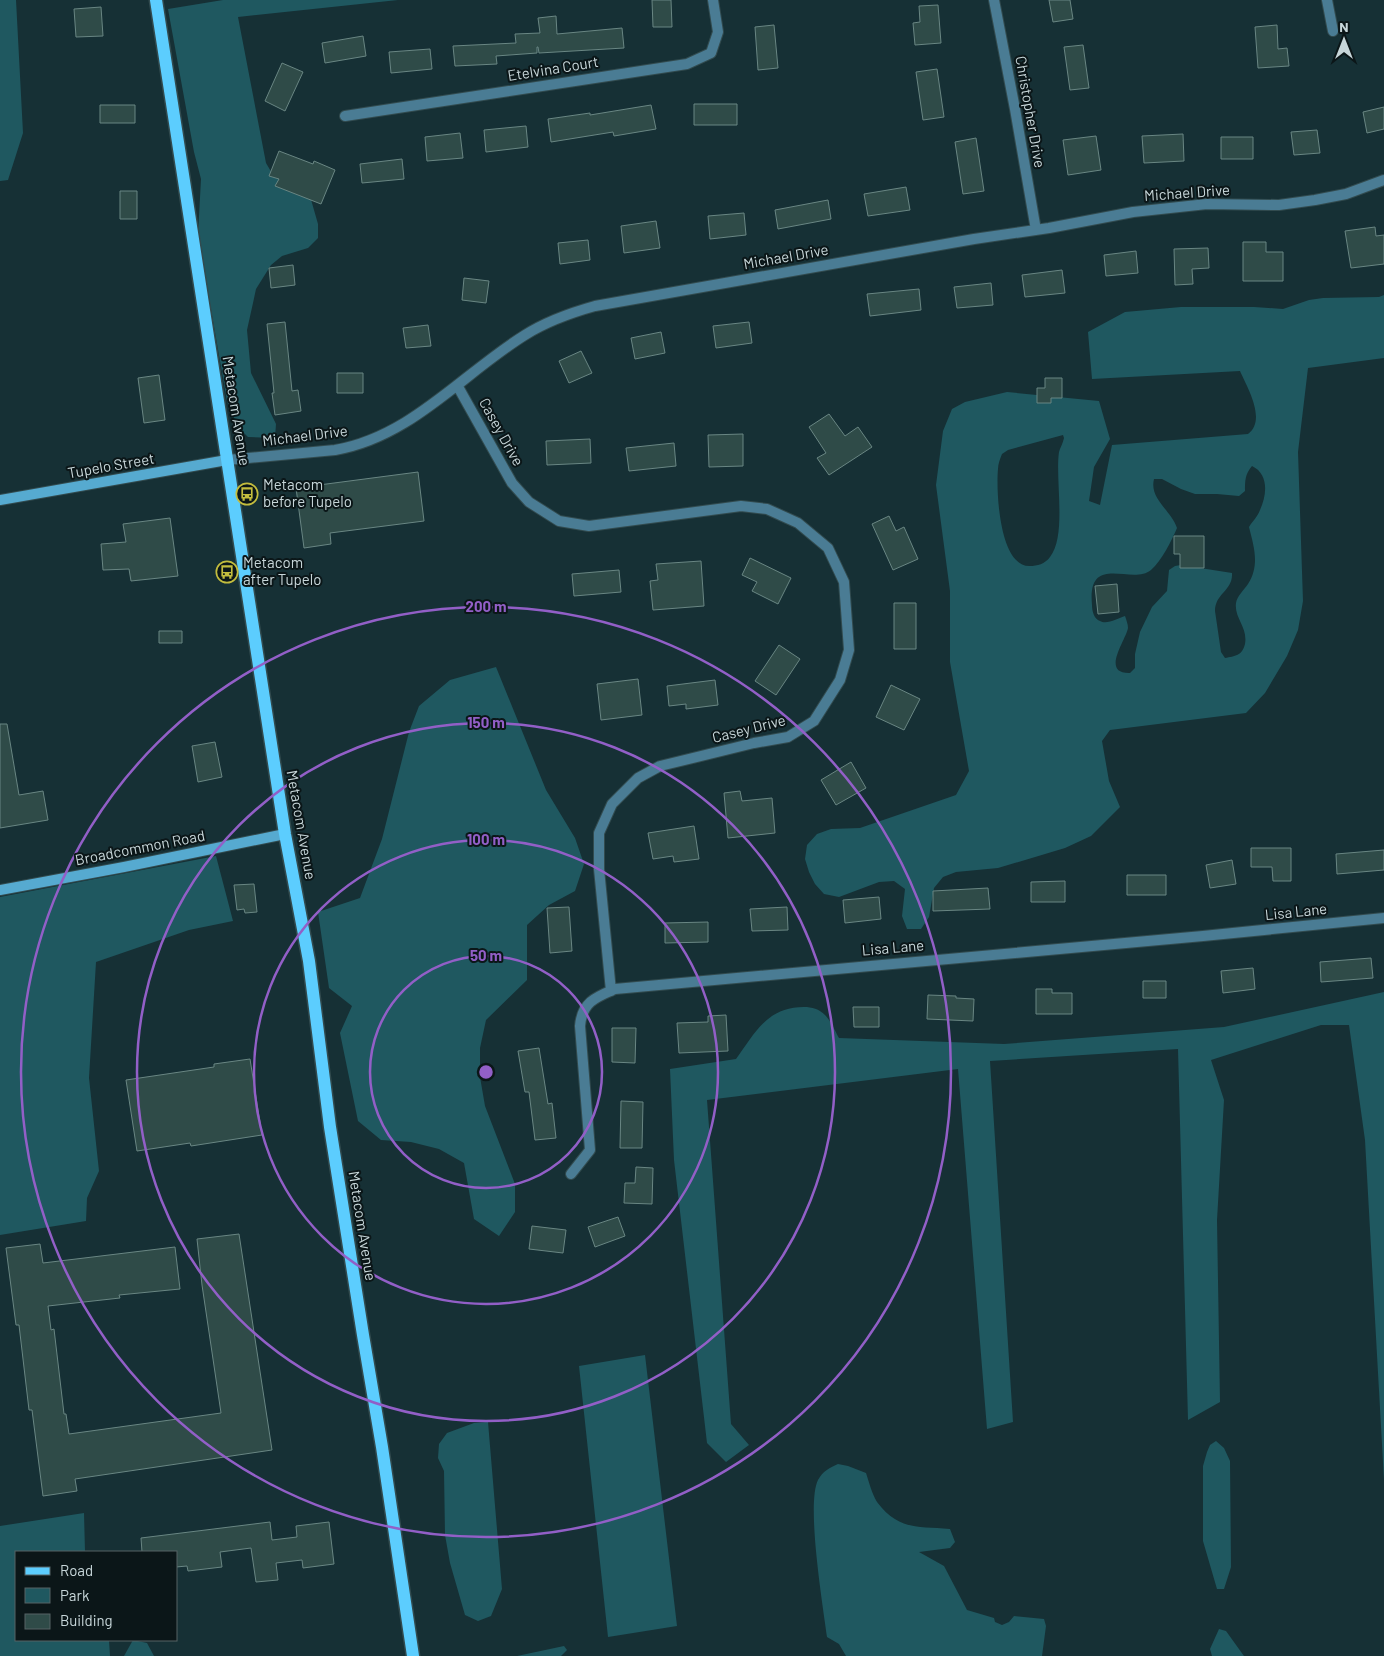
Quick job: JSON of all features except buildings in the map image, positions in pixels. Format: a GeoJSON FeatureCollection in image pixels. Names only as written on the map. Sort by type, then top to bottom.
{"type":"FeatureCollection","features":[{"type":"Feature","properties":{"kind":"main road","name":"Metacom Avenue"},"geometry":{"type":"LineString","coordinates":[[156,0],[285,834],[309,961],[330,1128],[382,1447],[413,1656]]}},
{"type":"Feature","properties":{"kind":"street","name":"Etelvina Court"},"geometry":{"type":"LineString","coordinates":[[345,116],[687,64],[711,53],[718,32],[713,0]]}},
{"type":"Feature","properties":{"kind":"street","name":"Christopher Drive"},"geometry":{"type":"LineString","coordinates":[[994,0],[1036,230]]}},
{"type":"Feature","properties":{"kind":"street"},"geometry":{"type":"LineString","coordinates":[[1327,0],[1333,30]]}},
{"type":"Feature","properties":{"kind":"street","name":"Michael Drive"},"geometry":{"type":"LineString","coordinates":[[227,460],[350,448],[382,435],[415,417],[525,335],[558,318],[595,306],[1133,212],[1207,204],[1279,205],[1315,200],[1346,194],[1384,180]]}},
{"type":"Feature","properties":{"kind":"street","name":"Casey Drive"},"geometry":{"type":"LineString","coordinates":[[457,385],[512,484],[529,502],[559,521],[589,526],[741,506],[767,509],[798,523],[828,548],[844,582],[849,650],[840,680],[814,722],[788,737],[754,743],[660,766],[638,778],[612,804],[599,833],[599,869],[611,991]]}},
{"type":"Feature","properties":{"kind":"street","name":"Tupelo Street"},"geometry":{"type":"LineString","coordinates":[[0,500],[227,460]]}},
{"type":"Feature","properties":{"kind":"street","name":"Broadcommon Road"},"geometry":{"type":"LineString","coordinates":[[0,890],[285,834]]}},
{"type":"Feature","properties":{"kind":"street","name":"Lisa Lane"},"geometry":{"type":"LineString","coordinates":[[571,1174],[590,1150],[580,1026],[581,1014],[595,997],[616,989],[1384,918]]}},
{"type":"Feature","properties":{"kind":"green space"},"geometry":{"type":"Polygon","coordinates":[[[0,0],[16,0],[23,133],[8,180],[0,181],[0,0]]]}},
{"type":"Feature","properties":{"kind":"green space"},"geometry":{"type":"Polygon","coordinates":[[[223,0],[398,0],[238,17],[266,163],[273,175],[310,196],[318,224],[318,238],[308,248],[282,256],[271,265],[256,289],[247,330],[251,373],[276,424],[275,438],[248,437],[238,427],[227,401],[198,235],[201,179],[194,152],[168,9],[223,0]]]}},
{"type":"Feature","properties":{"kind":"green space"},"geometry":{"type":"Polygon","coordinates":[[[1384,295],[1384,358],[1308,368],[1298,452],[1303,601],[1298,630],[1287,656],[1265,693],[1246,713],[1110,730],[1102,741],[1109,781],[1120,807],[1091,836],[1065,848],[998,868],[956,872],[943,877],[934,888],[929,917],[921,929],[907,929],[902,916],[905,889],[894,881],[879,882],[839,897],[824,894],[815,884],[805,859],[807,845],[817,834],[831,829],[860,828],[956,795],[969,771],[950,662],[950,591],[936,485],[943,431],[952,409],[965,402],[1007,392],[1099,401],[1110,439],[1094,467],[1089,501],[1100,505],[1112,445],[1248,434],[1256,421],[1256,412],[1251,394],[1240,371],[1092,379],[1088,332],[1125,312],[1181,307],[1283,309],[1309,300],[1323,298],[1379,297],[1384,295]],[[1063,435],[1008,450],[1002,454],[998,467],[999,509],[1006,541],[1012,554],[1020,563],[1030,566],[1046,561],[1055,547],[1059,521],[1058,464],[1063,435]],[[1252,466],[1246,478],[1245,491],[1239,496],[1195,494],[1162,479],[1154,479],[1153,486],[1157,499],[1177,528],[1166,550],[1151,570],[1143,574],[1103,575],[1096,579],[1092,589],[1092,610],[1098,620],[1106,622],[1125,616],[1128,628],[1116,662],[1117,668],[1121,672],[1130,673],[1135,668],[1135,654],[1140,632],[1152,607],[1167,591],[1169,570],[1175,566],[1181,565],[1232,573],[1230,584],[1218,600],[1215,611],[1221,652],[1225,658],[1238,655],[1242,651],[1245,644],[1245,633],[1237,613],[1236,603],[1239,595],[1252,577],[1254,570],[1255,556],[1249,527],[1259,512],[1265,492],[1264,479],[1258,470],[1252,466]]]}},
{"type":"Feature","properties":{"kind":"green space"},"geometry":{"type":"Polygon","coordinates":[[[496,667],[546,790],[575,838],[584,864],[575,891],[549,905],[527,925],[527,980],[486,1020],[480,1048],[480,1077],[485,1106],[515,1184],[515,1212],[499,1236],[474,1219],[464,1163],[439,1149],[411,1142],[381,1140],[358,1121],[340,1033],[352,1006],[329,988],[318,912],[360,898],[382,839],[409,732],[419,706],[450,680],[496,667]]]}},
{"type":"Feature","properties":{"kind":"green space"},"geometry":{"type":"Polygon","coordinates":[[[216,856],[233,921],[189,930],[96,962],[89,1078],[99,1171],[87,1198],[86,1221],[0,1235],[0,897],[216,856]]]}},
{"type":"Feature","properties":{"kind":"green space"},"geometry":{"type":"Polygon","coordinates":[[[1384,992],[1384,1480],[1365,1140],[1349,1025],[1321,1025],[1211,1060],[1224,1100],[1217,1220],[1220,1402],[1188,1420],[1178,1049],[990,1061],[1013,1422],[987,1429],[958,1069],[707,1100],[731,1424],[749,1445],[726,1462],[707,1443],[674,1160],[670,1069],[736,1059],[763,1023],[780,1011],[791,1008],[807,1007],[820,1011],[829,1020],[839,1038],[1004,1044],[1224,1027],[1384,992]]]}},
{"type":"Feature","properties":{"kind":"green space"},"geometry":{"type":"Polygon","coordinates":[[[645,1355],[677,1626],[608,1637],[579,1366],[645,1355]]]}},
{"type":"Feature","properties":{"kind":"green space"},"geometry":{"type":"Polygon","coordinates":[[[488,1422],[502,1589],[491,1616],[478,1621],[465,1615],[450,1563],[445,1535],[444,1471],[438,1458],[439,1444],[447,1433],[474,1423],[488,1422]]]}},
{"type":"Feature","properties":{"kind":"green space"},"geometry":{"type":"Polygon","coordinates":[[[1216,1441],[1224,1448],[1230,1461],[1231,1567],[1224,1589],[1217,1589],[1203,1541],[1203,1466],[1210,1445],[1216,1441]]]}},
{"type":"Feature","properties":{"kind":"green space"},"geometry":{"type":"Polygon","coordinates":[[[838,1464],[866,1473],[877,1502],[893,1518],[919,1527],[950,1529],[955,1542],[950,1548],[919,1552],[944,1566],[967,1610],[994,1618],[995,1622],[1002,1625],[1009,1622],[1014,1616],[1044,1619],[1046,1626],[1042,1656],[846,1656],[839,1644],[827,1637],[819,1580],[814,1510],[818,1480],[826,1470],[838,1464]]]}},
{"type":"Feature","properties":{"kind":"green space"},"geometry":{"type":"Polygon","coordinates":[[[84,1513],[85,1551],[15,1551],[15,1641],[109,1641],[110,1656],[0,1656],[0,1526],[84,1513]]]}},
{"type":"Feature","properties":{"kind":"green space"},"geometry":{"type":"Polygon","coordinates":[[[1219,1629],[1226,1631],[1244,1656],[1212,1656],[1210,1649],[1219,1629]]]}},
{"type":"Feature","properties":{"kind":"green space"},"geometry":{"type":"Polygon","coordinates":[[[132,1641],[138,1641],[147,1643],[154,1656],[124,1656],[132,1641]]]}},
{"type":"Feature","properties":{"kind":"green space"},"geometry":{"type":"Polygon","coordinates":[[[564,1646],[567,1650],[561,1656],[517,1656],[564,1646]]]}},
{"type":"Feature","properties":{"kind":"place","name":"Metacom before Tupelo"},"geometry":{"type":"Point","coordinates":[247,494]}},
{"type":"Feature","properties":{"kind":"place","name":"Metacom after Tupelo"},"geometry":{"type":"Point","coordinates":[227,572]}}]}
